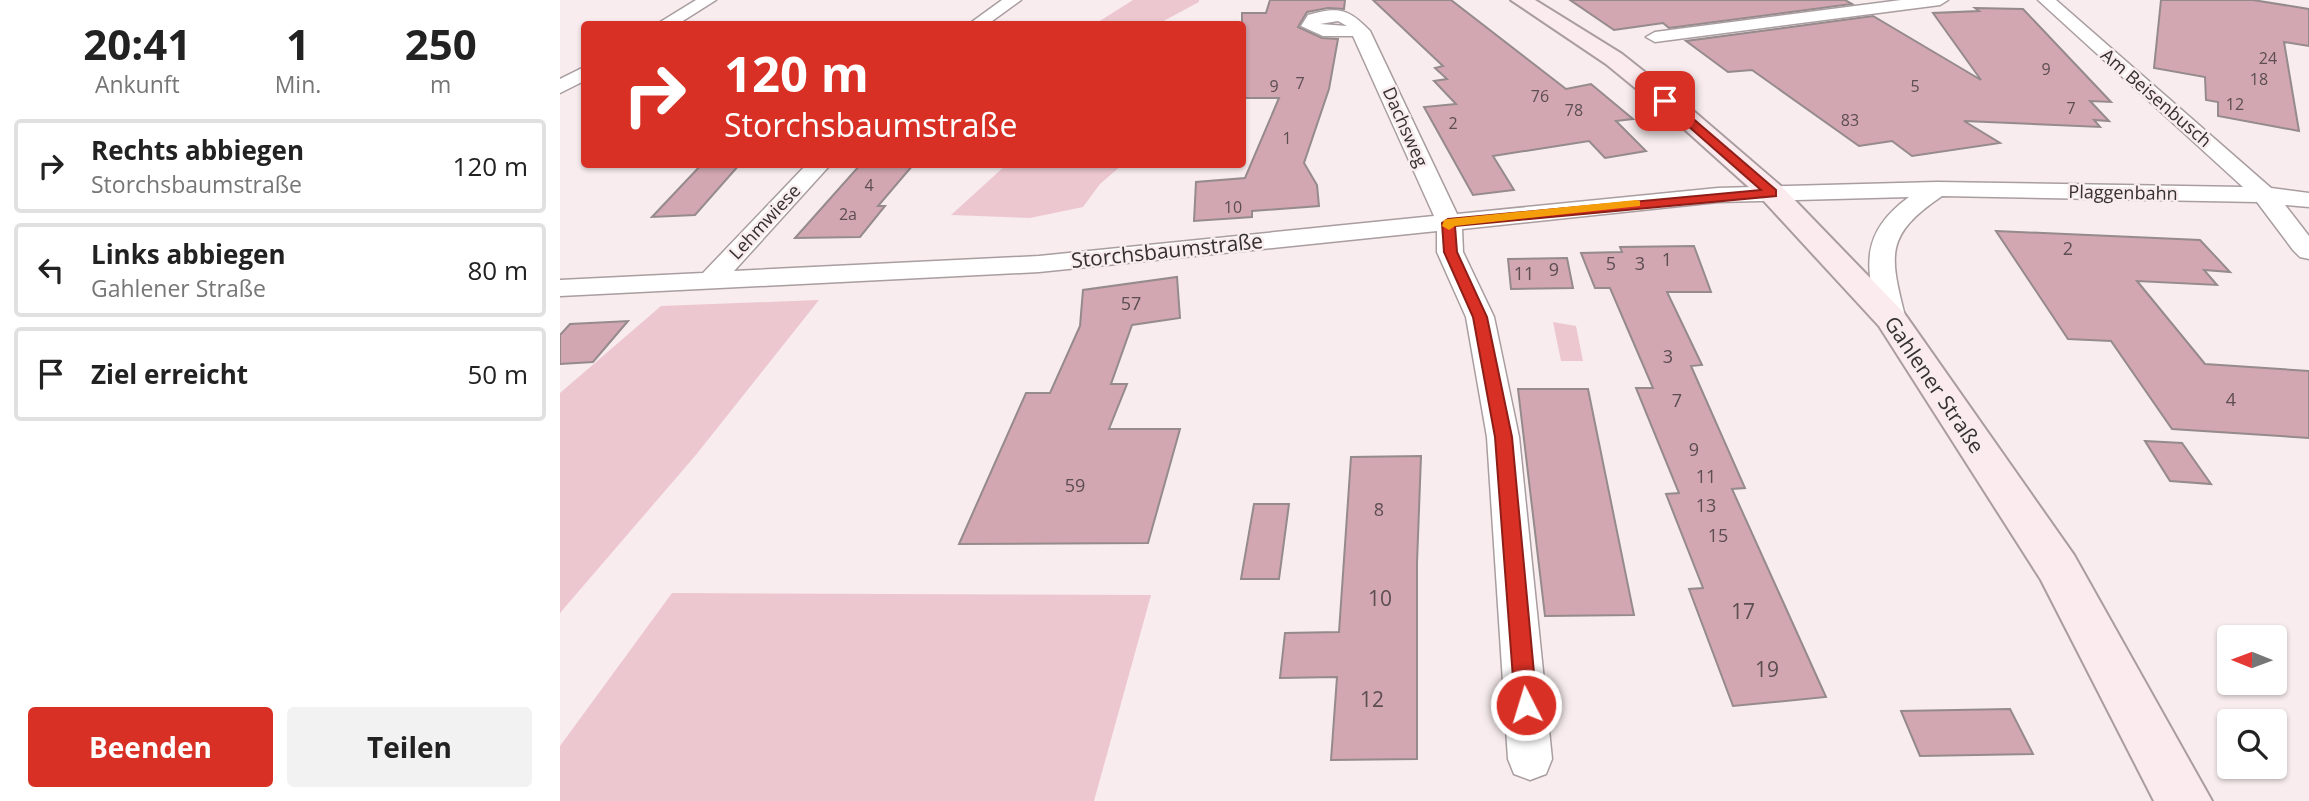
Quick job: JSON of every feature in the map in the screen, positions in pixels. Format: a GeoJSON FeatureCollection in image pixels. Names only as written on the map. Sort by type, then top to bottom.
{"type":"FeatureCollection","features":[{"type":"Feature","properties":{"kind":"main road","name":"Gahlener Straße"},"geometry":{"type":"LineString","coordinates":[[1521,0],[1614,59],[1772,193],[1892,320],[2058,569],[2183,801]]}},
{"type":"Feature","properties":{"kind":"street"},"geometry":{"type":"LineString","coordinates":[[671,21],[708,0]]}},
{"type":"Feature","properties":{"kind":"street"},"geometry":{"type":"LineString","coordinates":[[982,21],[1013,0]]}},
{"type":"Feature","properties":{"kind":"street"},"geometry":{"type":"LineString","coordinates":[[1655,37],[1940,0]]}},
{"type":"Feature","properties":{"kind":"street","name":"Am Beisenbusch"},"geometry":{"type":"LineString","coordinates":[[2046,0],[2103,52],[2147,85],[2265,195],[2294,237],[2309,251]]}},
{"type":"Feature","properties":{"kind":"street","name":"Dachsweg"},"geometry":{"type":"LineString","coordinates":[[1361,31],[1448,223],[1450,252],[1480,317],[1503,437],[1530,759]]}},
{"type":"Feature","properties":{"kind":"street"},"geometry":{"type":"LineString","coordinates":[[560,87],[581,75]]}},
{"type":"Feature","properties":{"kind":"street","name":"Lehmwiese"},"geometry":{"type":"LineString","coordinates":[[710,281],[816,168]]}},
{"type":"Feature","properties":{"kind":"street"},"geometry":{"type":"LineString","coordinates":[[1892,320],[1878,265],[1882,240],[1912,204],[1937,189]]}},
{"type":"Feature","properties":{"kind":"street","name":"Plaggenbahn"},"geometry":{"type":"LineString","coordinates":[[1772,193],[1937,189],[2265,195],[2309,200]]}},
{"type":"Feature","properties":{"kind":"street","name":"Storchsbaumstraße"},"geometry":{"type":"LineString","coordinates":[[560,288],[1039,264],[1718,195],[1772,193]]}},
{"type":"Feature","properties":{"kind":"shaded area"},"geometry":{"type":"Polygon","coordinates":[[[1133,0],[1199,0],[1164,21],[1100,21],[1133,0]]]}},
{"type":"Feature","properties":{"kind":"shaded area"},"geometry":{"type":"Polygon","coordinates":[[[1003,168],[1119,168],[1100,184],[1083,207],[1030,218],[951,215],[1003,168]]]}},
{"type":"Feature","properties":{"kind":"shaded area"},"geometry":{"type":"Polygon","coordinates":[[[819,300],[695,456],[560,613],[560,393],[661,306],[819,300]]]}},
{"type":"Feature","properties":{"kind":"shaded area"},"geometry":{"type":"Polygon","coordinates":[[[1553,322],[1576,326],[1583,361],[1561,361],[1553,322]]]}},
{"type":"Feature","properties":{"kind":"shaded area"},"geometry":{"type":"Polygon","coordinates":[[[672,593],[1151,595],[1094,801],[560,801],[560,746],[672,593]]]}},
{"type":"Feature","properties":{"kind":"building"},"geometry":{"type":"Polygon","coordinates":[[[1270,0],[1345,0],[1344,9],[1328,8],[1307,12],[1298,27],[1322,38],[1338,39],[1329,89],[1304,163],[1317,185],[1319,206],[1252,211],[1252,217],[1194,221],[1196,182],[1245,178],[1279,98],[1246,98],[1246,21],[1242,21],[1242,13],[1266,13],[1270,0]]]}},
{"type":"Feature","properties":{"kind":"building"},"geometry":{"type":"Polygon","coordinates":[[[1373,0],[1451,0],[1566,89],[1591,84],[1633,119],[1616,121],[1646,151],[1605,158],[1589,141],[1493,156],[1514,190],[1473,195],[1424,107],[1456,104],[1434,81],[1447,79],[1435,68],[1443,66],[1373,0]]]}},
{"type":"Feature","properties":{"kind":"building"},"geometry":{"type":"Polygon","coordinates":[[[1570,0],[1845,0],[1852,4],[1669,28],[1663,23],[1614,30],[1570,0]]]}},
{"type":"Feature","properties":{"kind":"building"},"geometry":{"type":"Polygon","coordinates":[[[2161,0],[2253,0],[2309,9],[2309,46],[2284,42],[2299,131],[2218,116],[2218,102],[2206,100],[2205,77],[2154,68],[2161,0]]]}},
{"type":"Feature","properties":{"kind":"building"},"geometry":{"type":"Polygon","coordinates":[[[1975,8],[2023,9],[2111,102],[2090,101],[2109,121],[2094,120],[2100,127],[1964,121],[2000,143],[1912,156],[1892,141],[1859,146],[1752,70],[1728,72],[1686,41],[1873,16],[1981,80],[1933,13],[1979,11],[1975,8]]]}},
{"type":"Feature","properties":{"kind":"building"},"geometry":{"type":"Polygon","coordinates":[[[698,168],[736,168],[695,215],[652,217],[698,168]]]}},
{"type":"Feature","properties":{"kind":"building"},"geometry":{"type":"Polygon","coordinates":[[[857,168],[910,168],[878,206],[885,206],[860,237],[795,238],[857,168]]]}},
{"type":"Feature","properties":{"kind":"building"},"geometry":{"type":"Polygon","coordinates":[[[1996,231],[2200,240],[2230,272],[2204,270],[2217,285],[2137,281],[2205,364],[2309,371],[2309,438],[2172,429],[2111,341],[2068,339],[1996,231]]]}},
{"type":"Feature","properties":{"kind":"building"},"geometry":{"type":"Polygon","coordinates":[[[1694,246],[1711,292],[1667,292],[1702,365],[1691,366],[1745,488],[1732,489],[1826,697],[1733,706],[1689,589],[1703,588],[1666,494],[1679,493],[1636,388],[1653,388],[1610,288],[1595,288],[1581,253],[1622,252],[1620,247],[1694,246]]]}},
{"type":"Feature","properties":{"kind":"building"},"geometry":{"type":"Polygon","coordinates":[[[1567,258],[1573,288],[1511,289],[1508,259],[1567,258]]]}},
{"type":"Feature","properties":{"kind":"building"},"geometry":{"type":"Polygon","coordinates":[[[1177,277],[1180,318],[1132,325],[1111,384],[1127,384],[1109,429],[1180,429],[1148,543],[959,544],[1026,393],[1050,393],[1080,326],[1083,290],[1177,277]]]}},
{"type":"Feature","properties":{"kind":"building"},"geometry":{"type":"Polygon","coordinates":[[[628,321],[593,362],[560,364],[560,335],[570,324],[628,321]]]}},
{"type":"Feature","properties":{"kind":"building"},"geometry":{"type":"Polygon","coordinates":[[[1518,389],[1588,389],[1634,615],[1545,616],[1518,389]]]}},
{"type":"Feature","properties":{"kind":"building"},"geometry":{"type":"Polygon","coordinates":[[[2145,441],[2182,443],[2211,484],[2170,481],[2145,441]]]}},
{"type":"Feature","properties":{"kind":"building"},"geometry":{"type":"Polygon","coordinates":[[[1421,456],[1417,563],[1417,759],[1331,760],[1337,677],[1280,678],[1285,633],[1339,632],[1351,457],[1421,456]]]}},
{"type":"Feature","properties":{"kind":"building"},"geometry":{"type":"Polygon","coordinates":[[[1254,504],[1289,504],[1279,579],[1241,579],[1254,504]]]}},
{"type":"Feature","properties":{"kind":"building"},"geometry":{"type":"Polygon","coordinates":[[[2010,709],[2033,754],[1920,756],[1901,711],[2010,709]]]}},
{"type":"Feature","properties":{"kind":"slow traffic"},"geometry":{"type":"LineString","coordinates":[[1449,226],[1448,223],[1636,204]]}},
{"type":"Feature","properties":{"kind":"route"},"geometry":{"type":"LineString","coordinates":[[1526,705],[1503,437],[1480,317],[1450,252],[1448,223],[1718,195],[1772,193],[1665,101]]}}]}
